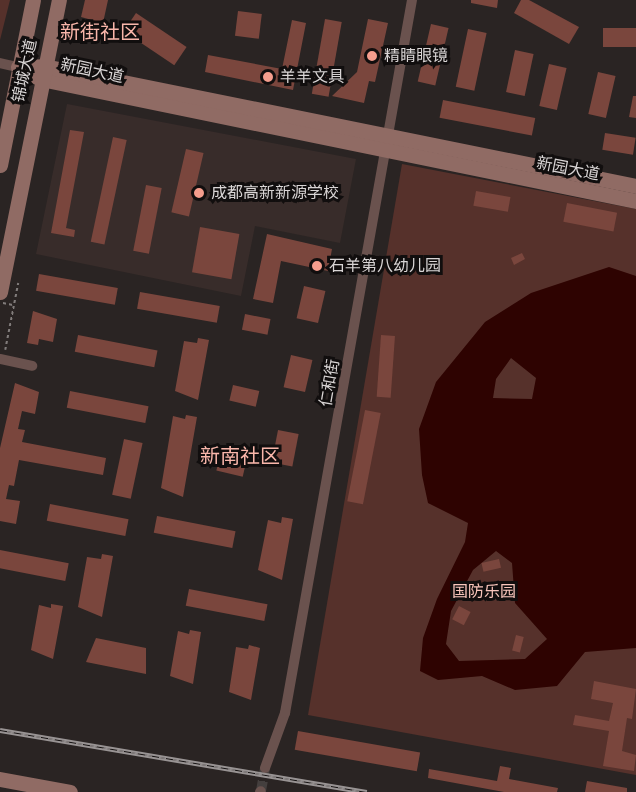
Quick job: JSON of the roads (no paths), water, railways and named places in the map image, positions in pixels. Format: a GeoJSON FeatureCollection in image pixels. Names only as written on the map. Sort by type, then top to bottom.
{"type":"FeatureCollection","features":[{"type":"Feature","properties":{"kind":"street","name":"锦城大道"},"geometry":{"type":"LineString","coordinates":[[0,165],[33,0]]}},
{"type":"Feature","properties":{"kind":"street","name":"锦城大道"},"geometry":{"type":"LineString","coordinates":[[0,292],[59,0]]}},
{"type":"Feature","properties":{"kind":"street","name":"仁和街"},"geometry":{"type":"LineString","coordinates":[[265,768],[285,713],[390,135],[412,0]]}},
{"type":"Feature","properties":{"kind":"street"},"geometry":{"type":"LineString","coordinates":[[0,63],[18,67]]}},
{"type":"Feature","properties":{"kind":"street","name":"新园大道"},"geometry":{"type":"LineString","coordinates":[[18,67],[390,135],[636,186]]}},
{"type":"Feature","properties":{"kind":"street","name":"新园大道"},"geometry":{"type":"LineString","coordinates":[[43,72],[387,151],[636,201]]}},
{"type":"Feature","properties":{"kind":"street"},"geometry":{"type":"LineString","coordinates":[[2,359],[32,366]]}},
{"type":"Feature","properties":{"kind":"street"},"geometry":{"type":"LineString","coordinates":[[0,779],[70,792]]}},
{"type":"Feature","properties":{"kind":"tunnel"},"geometry":{"type":"LineString","coordinates":[[261,791],[265,768]]}},
{"type":"Feature","properties":{"kind":"railway"},"geometry":{"type":"LineString","coordinates":[[0,730],[367,792]]}},
{"type":"Feature","properties":{"kind":"place","name":"精睛眼镜"},"geometry":{"type":"Point","coordinates":[372,56]}},
{"type":"Feature","properties":{"kind":"place","name":"羊羊文具"},"geometry":{"type":"Point","coordinates":[268,77]}},
{"type":"Feature","properties":{"kind":"place","name":"成都高新新源学校"},"geometry":{"type":"Point","coordinates":[199,193]}},
{"type":"Feature","properties":{"kind":"place","name":"石羊第八幼儿园"},"geometry":{"type":"Point","coordinates":[317,266]}},
{"type":"Feature","properties":{"kind":"district","name":"新街社区"},"geometry":{"type":"Point","coordinates":[100,32]}},
{"type":"Feature","properties":{"kind":"district","name":"新南社区"},"geometry":{"type":"Point","coordinates":[240,456]}},
{"type":"Feature","properties":{"kind":"park label","name":"国防乐园"},"geometry":{"type":"Point","coordinates":[484,592]}}]}
